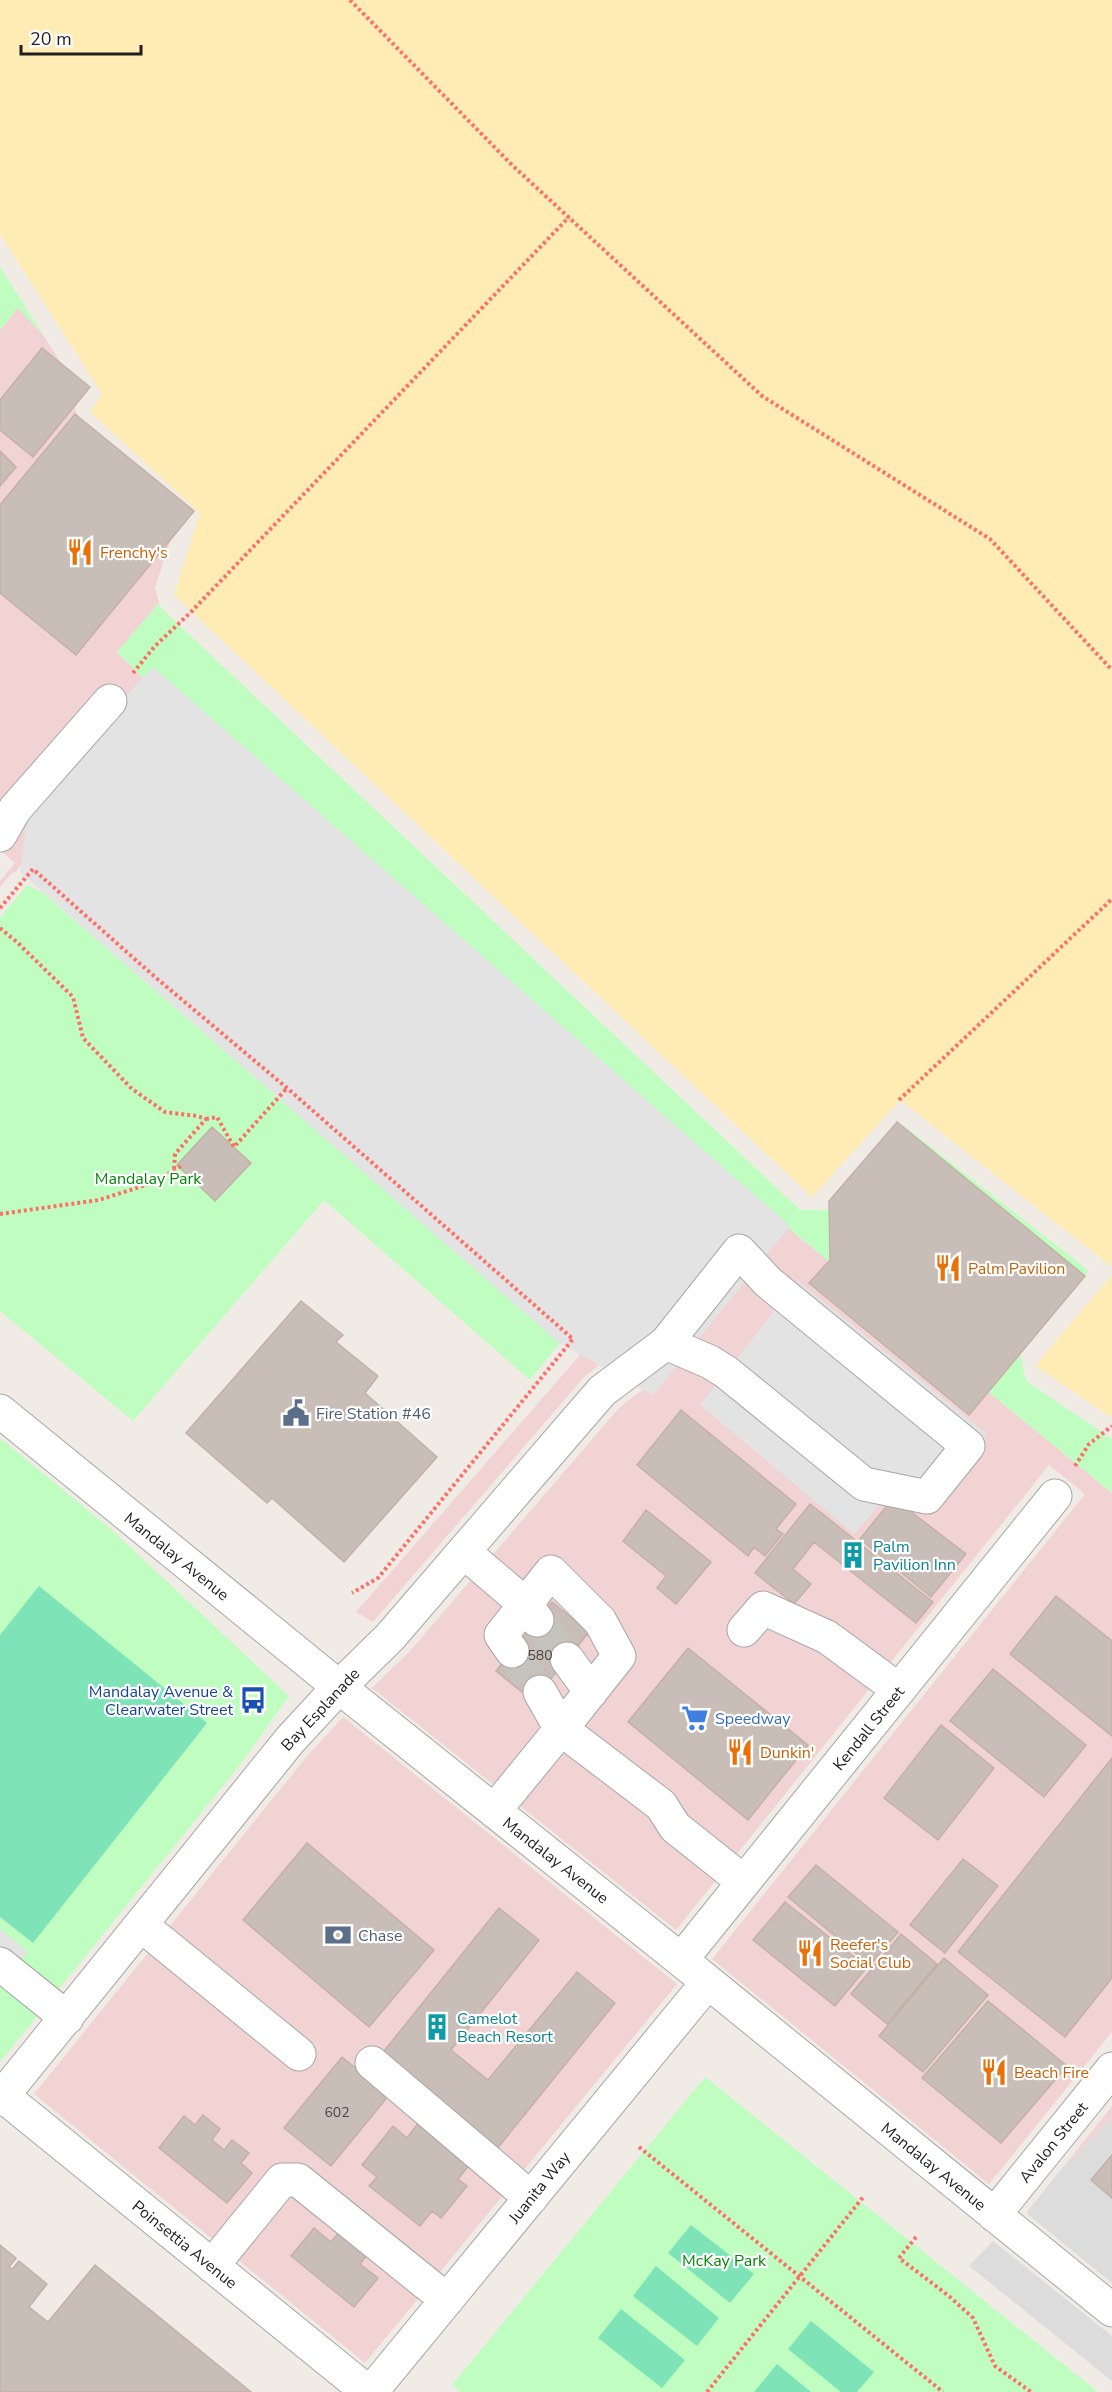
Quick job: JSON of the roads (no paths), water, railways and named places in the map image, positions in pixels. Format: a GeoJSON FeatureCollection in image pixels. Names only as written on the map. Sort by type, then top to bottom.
{"type":"FeatureCollection","features":[{"type":"Feature","properties":{"kind":"street"},"geometry":{"type":"LineString","coordinates":[[0,835],[15,809],[110,701]]}},
{"type":"Feature","properties":{"kind":"street","name":"Bay Esplanade"},"geometry":{"type":"LineString","coordinates":[[2,2097],[290,1740],[390,1637],[602,1391],[666,1343],[739,1251],[768,1282],[968,1446],[927,1497],[864,1484],[726,1372],[710,1362],[666,1343]]}},
{"type":"Feature","properties":{"kind":"street","name":"Mandalay Avenue"},"geometry":{"type":"LineString","coordinates":[[0,1410],[339,1687],[681,1960],[1112,2310]]}},
{"type":"Feature","properties":{"kind":"street","name":"Kendall Street"},"geometry":{"type":"LineString","coordinates":[[681,1960],[1054,1496]]}},
{"type":"Feature","properties":{"kind":"street"},"geometry":{"type":"LineString","coordinates":[[464,1552],[531,1612]]}},
{"type":"Feature","properties":{"kind":"street"},"geometry":{"type":"LineString","coordinates":[[494,1811],[619,1656],[600,1621],[551,1572],[531,1612],[501,1635],[512,1651]]}},
{"type":"Feature","properties":{"kind":"street"},"geometry":{"type":"LineString","coordinates":[[744,1630],[763,1608],[827,1637],[899,1690]]}},
{"type":"Feature","properties":{"kind":"street"},"geometry":{"type":"LineString","coordinates":[[567,1659],[591,1692]]}},
{"type":"Feature","properties":{"kind":"street"},"geometry":{"type":"LineString","coordinates":[[540,1692],[561,1729],[661,1805],[675,1827],[744,1882]]}},
{"type":"Feature","properties":{"kind":"street"},"geometry":{"type":"LineString","coordinates":[[141,1925],[299,2054]]}},
{"type":"Feature","properties":{"kind":"street"},"geometry":{"type":"LineString","coordinates":[[0,1964],[67,2018]]}},
{"type":"Feature","properties":{"kind":"street","name":"Juanita Way"},"geometry":{"type":"LineString","coordinates":[[370,2392],[708,1982]]}},
{"type":"Feature","properties":{"kind":"street"},"geometry":{"type":"LineString","coordinates":[[372,2063],[531,2198]]}},
{"type":"Feature","properties":{"kind":"street","name":"Avalon Street"},"geometry":{"type":"LineString","coordinates":[[994,2215],[1112,2069]]}},
{"type":"Feature","properties":{"kind":"street","name":"Poinsettia Avenue"},"geometry":{"type":"LineString","coordinates":[[2,2097],[370,2392]]}},
{"type":"Feature","properties":{"kind":"street"},"geometry":{"type":"LineString","coordinates":[[212,2266],[282,2180],[298,2180],[447,2300]]}},
{"type":"Feature","properties":{"kind":"tunnel"},"geometry":{"type":"LineString","coordinates":[[537,1620],[567,1659]]}},
{"type":"Feature","properties":{"kind":"tunnel"},"geometry":{"type":"LineString","coordinates":[[512,1651],[540,1692]]}},
{"type":"Feature","properties":{"kind":"place","name":"Frenchy's"},"geometry":{"type":"Point","coordinates":[80,552]}},
{"type":"Feature","properties":{"kind":"place","name":"Palm Pavilion"},"geometry":{"type":"Point","coordinates":[948,1268]}},
{"type":"Feature","properties":{"kind":"place","name":"Fire Station #46"},"geometry":{"type":"Point","coordinates":[296,1413]}},
{"type":"Feature","properties":{"kind":"place","name":"Palm Pavilion Inn"},"geometry":{"type":"Point","coordinates":[853,1555]}},
{"type":"Feature","properties":{"kind":"place","name":"Mandalay Avenue & Clearwater Street"},"geometry":{"type":"Point","coordinates":[253,1700]}},
{"type":"Feature","properties":{"kind":"place","name":"Speedway"},"geometry":{"type":"Point","coordinates":[695,1718]}},
{"type":"Feature","properties":{"kind":"place","name":"Dunkin'"},"geometry":{"type":"Point","coordinates":[740,1752]}},
{"type":"Feature","properties":{"kind":"place","name":"Chase"},"geometry":{"type":"Point","coordinates":[338,1935]}},
{"type":"Feature","properties":{"kind":"place","name":"Reefer's Social Club"},"geometry":{"type":"Point","coordinates":[810,1953]}},
{"type":"Feature","properties":{"kind":"place","name":"Camelot Beach Resort"},"geometry":{"type":"Point","coordinates":[437,2027]}},
{"type":"Feature","properties":{"kind":"place","name":"Beach Fire"},"geometry":{"type":"Point","coordinates":[994,2072]}},
{"type":"Feature","properties":{"kind":"park label","name":"Mandalay Park"},"geometry":{"type":"Point","coordinates":[148,1178]}},
{"type":"Feature","properties":{"kind":"park label","name":"McKay Park"},"geometry":{"type":"Point","coordinates":[724,2260]}}]}
